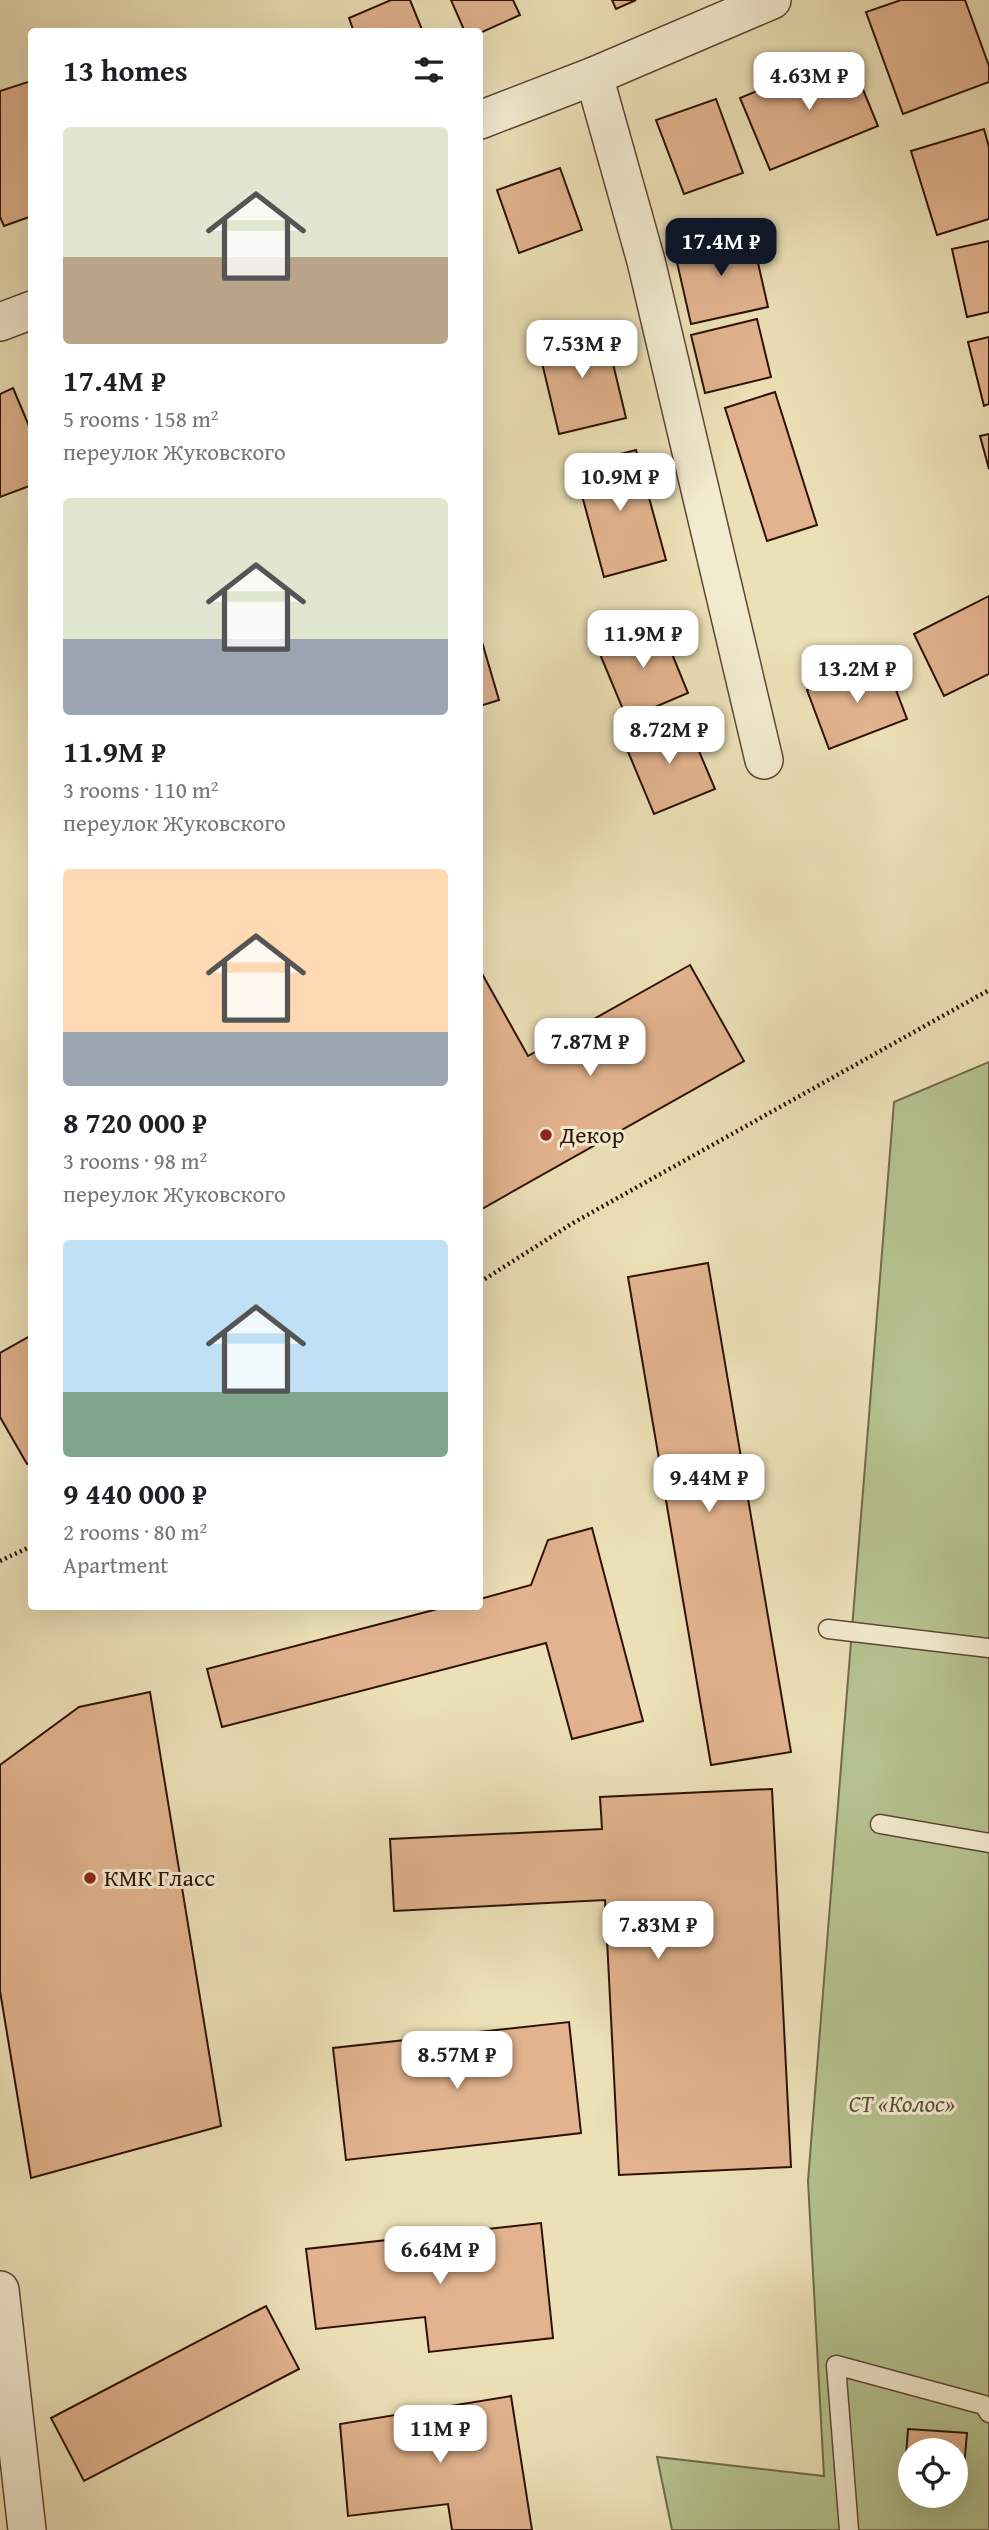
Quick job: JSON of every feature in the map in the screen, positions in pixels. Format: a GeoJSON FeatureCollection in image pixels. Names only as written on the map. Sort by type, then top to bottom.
{"type":"FeatureCollection","features":[{"type":"Feature","properties":{"kind":"street"},"geometry":{"type":"LineString","coordinates":[[483,119],[594,76],[772,0]]}},
{"type":"Feature","properties":{"kind":"street"},"geometry":{"type":"LineString","coordinates":[[594,76],[646,261],[764,760]]}},
{"type":"Feature","properties":{"kind":"street"},"geometry":{"type":"LineString","coordinates":[[0,322],[28,312]]}},
{"type":"Feature","properties":{"kind":"street"},"geometry":{"type":"LineString","coordinates":[[0,2290],[27,2530]]}},
{"type":"Feature","properties":{"kind":"lane"},"geometry":{"type":"LineString","coordinates":[[828,1629],[989,1648]]}},
{"type":"Feature","properties":{"kind":"lane"},"geometry":{"type":"LineString","coordinates":[[880,1824],[989,1843]]}},
{"type":"Feature","properties":{"kind":"lane"},"geometry":{"type":"LineString","coordinates":[[849,2530],[836,2365],[984,2405],[989,2413]]}},
{"type":"Feature","properties":{"kind":"path"},"geometry":{"type":"LineString","coordinates":[[483,1280],[573,1223],[989,990]]}},
{"type":"Feature","properties":{"kind":"path"},"geometry":{"type":"LineString","coordinates":[[0,1561],[28,1548]]}},
{"type":"Feature","properties":{"kind":"green space","name":"СТ «Колос»"},"geometry":{"type":"Polygon","coordinates":[[[989,1062],[989,2530],[672,2530],[657,2457],[824,2476],[808,2181],[894,1102],[989,1062]]]}},
{"type":"Feature","properties":{"kind":"building"},"geometry":{"type":"Polygon","coordinates":[[[391,0],[410,0],[421,28],[353,28],[349,18],[391,0]]]}},
{"type":"Feature","properties":{"kind":"building"},"geometry":{"type":"Polygon","coordinates":[[[451,0],[513,0],[520,15],[483,32],[483,28],[463,28],[451,0]]]}},
{"type":"Feature","properties":{"kind":"building"},"geometry":{"type":"Polygon","coordinates":[[[612,0],[636,0],[616,9],[612,0]]]}},
{"type":"Feature","properties":{"kind":"building"},"geometry":{"type":"Polygon","coordinates":[[[901,0],[965,0],[989,66],[989,82],[903,114],[866,12],[901,0]]]}},
{"type":"Feature","properties":{"kind":"building"},"geometry":{"type":"Polygon","coordinates":[[[848,53],[878,126],[770,170],[740,98],[848,53]]]}},
{"type":"Feature","properties":{"kind":"building"},"geometry":{"type":"Polygon","coordinates":[[[28,82],[28,217],[4,226],[0,217],[0,91],[28,82]]]}},
{"type":"Feature","properties":{"kind":"building"},"geometry":{"type":"Polygon","coordinates":[[[716,99],[743,173],[684,194],[656,120],[716,99]]]}},
{"type":"Feature","properties":{"kind":"building"},"geometry":{"type":"Polygon","coordinates":[[[984,129],[989,147],[989,219],[937,235],[911,151],[984,129]]]}},
{"type":"Feature","properties":{"kind":"building"},"geometry":{"type":"Polygon","coordinates":[[[560,168],[582,230],[519,253],[497,190],[560,168]]]}},
{"type":"Feature","properties":{"kind":"building"},"geometry":{"type":"Polygon","coordinates":[[[751,232],[768,307],[691,324],[674,249],[751,232]]]}},
{"type":"Feature","properties":{"kind":"building"},"geometry":{"type":"Polygon","coordinates":[[[989,241],[989,312],[967,317],[952,249],[989,241]]]}},
{"type":"Feature","properties":{"kind":"building"},"geometry":{"type":"Polygon","coordinates":[[[757,319],[771,377],[705,393],[691,335],[757,319]]]}},
{"type":"Feature","properties":{"kind":"building"},"geometry":{"type":"Polygon","coordinates":[[[604,326],[626,418],[559,434],[537,342],[604,326]]]}},
{"type":"Feature","properties":{"kind":"building"},"geometry":{"type":"Polygon","coordinates":[[[989,337],[989,404],[984,406],[968,342],[989,337]]]}},
{"type":"Feature","properties":{"kind":"building"},"geometry":{"type":"Polygon","coordinates":[[[13,388],[28,424],[28,486],[0,497],[0,394],[13,388]]]}},
{"type":"Feature","properties":{"kind":"building"},"geometry":{"type":"Polygon","coordinates":[[[775,392],[817,525],[767,541],[725,408],[775,392]]]}},
{"type":"Feature","properties":{"kind":"building"},"geometry":{"type":"Polygon","coordinates":[[[989,434],[989,469],[980,436],[989,434]]]}},
{"type":"Feature","properties":{"kind":"building"},"geometry":{"type":"Polygon","coordinates":[[[636,450],[666,560],[604,577],[574,466],[636,450]]]}},
{"type":"Feature","properties":{"kind":"building"},"geometry":{"type":"Polygon","coordinates":[[[989,596],[989,674],[944,696],[914,634],[989,596]]]}},
{"type":"Feature","properties":{"kind":"building"},"geometry":{"type":"Polygon","coordinates":[[[659,622],[688,693],[627,719],[597,647],[659,622]]]}},
{"type":"Feature","properties":{"kind":"building"},"geometry":{"type":"Polygon","coordinates":[[[483,645],[499,700],[483,705],[483,645]]]}},
{"type":"Feature","properties":{"kind":"building"},"geometry":{"type":"Polygon","coordinates":[[[885,661],[907,719],[829,749],[807,690],[885,661]]]}},
{"type":"Feature","properties":{"kind":"building"},"geometry":{"type":"Polygon","coordinates":[[[685,718],[715,789],[654,814],[624,742],[685,718]]]}},
{"type":"Feature","properties":{"kind":"building","name":"Декор"},"geometry":{"type":"Polygon","coordinates":[[[690,965],[744,1061],[483,1208],[483,975],[528,1056],[690,965]]]}},
{"type":"Feature","properties":{"kind":"building"},"geometry":{"type":"Polygon","coordinates":[[[708,1263],[791,1752],[711,1765],[628,1277],[708,1263]]]}},
{"type":"Feature","properties":{"kind":"building"},"geometry":{"type":"Polygon","coordinates":[[[28,1337],[27,1464],[0,1417],[0,1353],[28,1337]]]}},
{"type":"Feature","properties":{"kind":"building"},"geometry":{"type":"Polygon","coordinates":[[[592,1528],[643,1721],[572,1739],[546,1643],[222,1727],[207,1669],[434,1610],[483,1610],[483,1598],[531,1585],[548,1540],[592,1528]]]}},
{"type":"Feature","properties":{"kind":"building","name":"КМК Гласс"},"geometry":{"type":"Polygon","coordinates":[[[150,1692],[221,2126],[31,2178],[0,1991],[0,1765],[79,1707],[150,1692]]]}},
{"type":"Feature","properties":{"kind":"building"},"geometry":{"type":"Polygon","coordinates":[[[772,1789],[791,2167],[619,2175],[605,1900],[394,1911],[390,1839],[602,1829],[600,1797],[772,1789]]]}},
{"type":"Feature","properties":{"kind":"building"},"geometry":{"type":"Polygon","coordinates":[[[569,2022],[581,2133],[346,2160],[333,2048],[569,2022]]]}},
{"type":"Feature","properties":{"kind":"building"},"geometry":{"type":"Polygon","coordinates":[[[541,2223],[553,2338],[429,2352],[425,2317],[316,2329],[306,2249],[541,2223]]]}},
{"type":"Feature","properties":{"kind":"building"},"geometry":{"type":"Polygon","coordinates":[[[266,2306],[299,2369],[84,2481],[51,2418],[266,2306]]]}},
{"type":"Feature","properties":{"kind":"building"},"geometry":{"type":"Polygon","coordinates":[[[511,2396],[532,2530],[452,2530],[448,2504],[348,2516],[340,2424],[511,2396]]]}},
{"type":"Feature","properties":{"kind":"building"},"geometry":{"type":"Polygon","coordinates":[[[908,2429],[967,2433],[967,2438],[907,2438],[908,2429]]]}},
{"type":"Feature","properties":{"kind":"place","name":"Декор"},"geometry":{"type":"Point","coordinates":[546,1135]}},
{"type":"Feature","properties":{"kind":"place","name":"КМК Гласс"},"geometry":{"type":"Point","coordinates":[90,1878]}}]}
